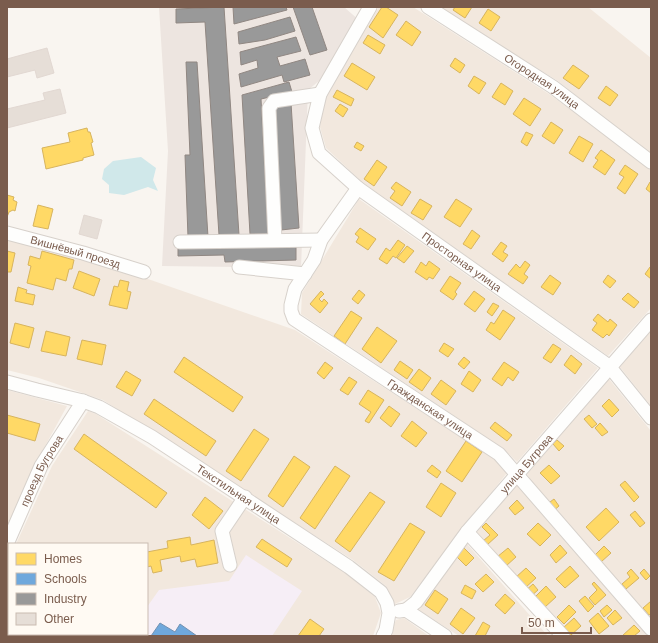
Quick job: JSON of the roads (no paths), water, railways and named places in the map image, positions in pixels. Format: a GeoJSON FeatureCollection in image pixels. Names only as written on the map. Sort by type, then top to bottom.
{"type":"FeatureCollection","features":[{"type":"Feature","properties":{"kind":"street"},"geometry":{"type":"LineString","coordinates":[[275,240],[269,108],[274,101],[320,94],[370,7]]}},
{"type":"Feature","properties":{"kind":"street","name":"Огородная улица"},"geometry":{"type":"LineString","coordinates":[[428,7],[553,88],[651,162]]}},
{"type":"Feature","properties":{"kind":"street","name":"Просторная улица"},"geometry":{"type":"LineString","coordinates":[[320,94],[312,128],[319,153],[358,188],[609,366],[651,418]]}},
{"type":"Feature","properties":{"kind":"street","name":"Гражданская улица"},"geometry":{"type":"LineString","coordinates":[[358,188],[321,240],[314,260],[295,289],[291,304],[291,311],[294,319],[499,454],[651,629]]}},
{"type":"Feature","properties":{"kind":"street","name":"Вишнёвый проезд"},"geometry":{"type":"LineString","coordinates":[[7,233],[83,252],[144,272]]}},
{"type":"Feature","properties":{"kind":"street"},"geometry":{"type":"LineString","coordinates":[[180,242],[321,240]]}},
{"type":"Feature","properties":{"kind":"street"},"geometry":{"type":"LineString","coordinates":[[238,267],[305,274]]}},
{"type":"Feature","properties":{"kind":"street","name":"улица Бугрова"},"geometry":{"type":"LineString","coordinates":[[406,610],[416,602],[467,532],[609,366],[651,320]]}},
{"type":"Feature","properties":{"kind":"street","name":"Текстильная улица"},"geometry":{"type":"LineString","coordinates":[[7,382],[84,401],[99,407],[152,437],[349,567],[372,584],[381,592],[387,603],[389,613]]}},
{"type":"Feature","properties":{"kind":"street","name":"проезд Бугрова"},"geometry":{"type":"LineString","coordinates":[[7,544],[42,466],[84,401]]}},
{"type":"Feature","properties":{"kind":"street"},"geometry":{"type":"LineString","coordinates":[[230,565],[222,531],[245,498]]}},
{"type":"Feature","properties":{"kind":"street"},"geometry":{"type":"LineString","coordinates":[[467,532],[563,636]]}},
{"type":"Feature","properties":{"kind":"street"},"geometry":{"type":"LineString","coordinates":[[382,636],[386,630],[389,613],[406,610],[446,636]]}},
{"type":"Feature","properties":{"kind":"water"},"geometry":{"type":"Polygon","coordinates":[[[141,157],[156,168],[153,180],[158,191],[148,187],[124,195],[109,193],[109,185],[102,179],[104,169],[113,161],[141,157]]]}}]}
